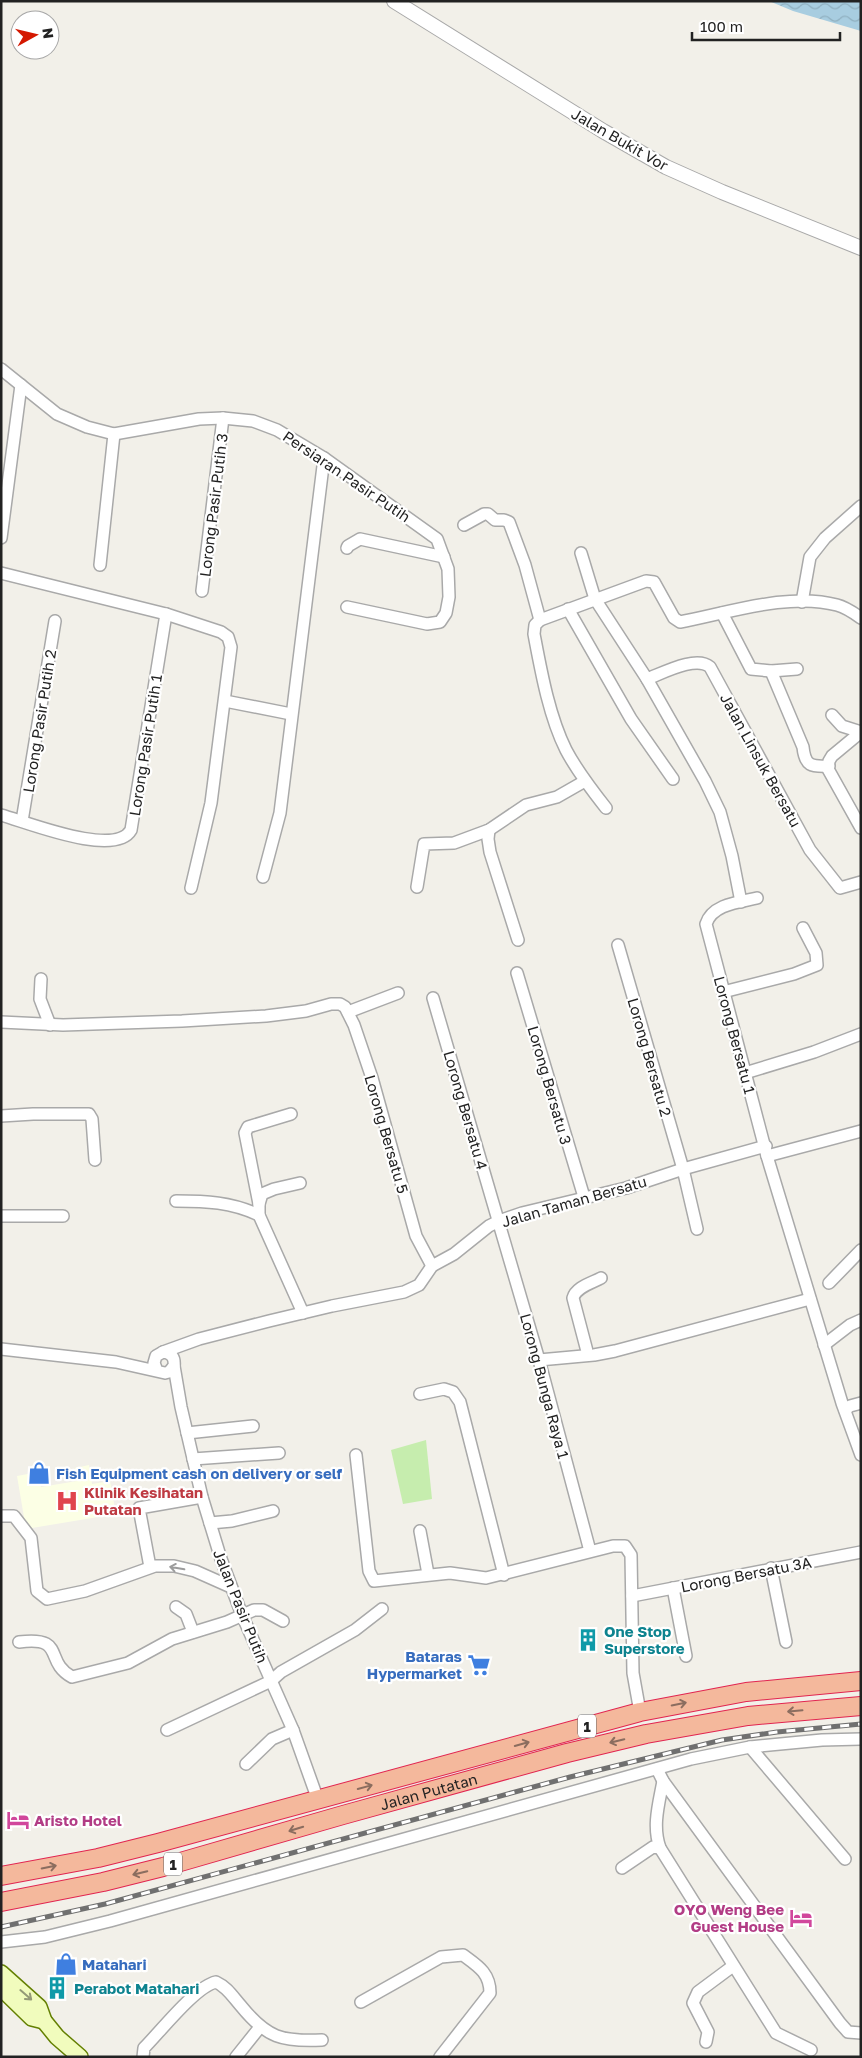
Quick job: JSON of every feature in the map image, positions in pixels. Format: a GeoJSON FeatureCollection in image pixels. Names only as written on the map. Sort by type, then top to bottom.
{"type":"FeatureCollection","features":[{"type":"Feature","properties":{"kind":"highway","name":"Jalan Putatan"},"geometry":{"type":"LineString","coordinates":[[1,1876],[98,1858],[640,1712],[746,1692],[861,1681]]}},
{"type":"Feature","properties":{"kind":"highway"},"geometry":{"type":"LineString","coordinates":[[826,1684],[828,1708]]}},
{"type":"Feature","properties":{"kind":"highway","name":"Jalan Putatan"},"geometry":{"type":"LineString","coordinates":[[1,1902],[103,1882],[231,1848],[342,1814],[567,1753],[646,1734],[748,1716],[861,1706]]}},
{"type":"Feature","properties":{"kind":"highway"},"geometry":{"type":"LineString","coordinates":[[318,1800],[342,1814]]}},
{"type":"Feature","properties":{"kind":"highway"},"geometry":{"type":"LineString","coordinates":[[225,1824],[231,1848]]}},
{"type":"Feature","properties":{"kind":"main road"},"geometry":{"type":"LineString","coordinates":[[1,1973],[39,2007],[44,2021],[57,2037],[80,2057]]}},
{"type":"Feature","properties":{"kind":"main road"},"geometry":{"type":"LineString","coordinates":[[1,1988],[32,2018],[44,2021]]}},
{"type":"Feature","properties":{"kind":"street","name":"Jalan Bukit Vor"},"geometry":{"type":"LineString","coordinates":[[394,1],[603,131],[666,167],[722,192],[861,248]]}},
{"type":"Feature","properties":{"kind":"street","name":"Persiaran Pasir Putih"},"geometry":{"type":"LineString","coordinates":[[1,370],[57,414],[87,427],[114,434],[199,419],[223,418],[253,421],[277,430],[324,458],[438,539],[448,569],[449,597],[446,613],[440,622],[427,624],[347,607]]}},
{"type":"Feature","properties":{"kind":"street"},"geometry":{"type":"LineString","coordinates":[[1,538],[21,385]]}},
{"type":"Feature","properties":{"kind":"street","name":"Lorong Pasir Putih 3"},"geometry":{"type":"LineString","coordinates":[[202,591],[223,418]]}},
{"type":"Feature","properties":{"kind":"street"},"geometry":{"type":"LineString","coordinates":[[100,565],[114,434]]}},
{"type":"Feature","properties":{"kind":"street"},"geometry":{"type":"LineString","coordinates":[[263,877],[280,813],[324,458]]}},
{"type":"Feature","properties":{"kind":"street"},"geometry":{"type":"LineString","coordinates":[[802,602],[810,557],[825,538],[861,506]]}},
{"type":"Feature","properties":{"kind":"street"},"geometry":{"type":"LineString","coordinates":[[464,525],[484,514],[488,514],[495,520],[509,522],[525,565],[540,620]]}},
{"type":"Feature","properties":{"kind":"street"},"geometry":{"type":"LineString","coordinates":[[347,548],[360,539],[444,557]]}},
{"type":"Feature","properties":{"kind":"street"},"geometry":{"type":"LineString","coordinates":[[581,553],[595,599],[647,679],[705,781],[720,812],[732,856],[741,902],[757,898]]}},
{"type":"Feature","properties":{"kind":"street"},"geometry":{"type":"LineString","coordinates":[[1,573],[166,614],[221,632],[228,637],[231,647],[211,803],[191,888]]}},
{"type":"Feature","properties":{"kind":"street"},"geometry":{"type":"LineString","coordinates":[[606,808],[585,781],[566,749],[554,718],[534,634],[535,625],[540,620],[646,581],[654,582],[674,618],[680,622],[785,602],[838,605],[861,618]]}},
{"type":"Feature","properties":{"kind":"street"},"geometry":{"type":"LineString","coordinates":[[568,609],[626,711],[673,779]]}},
{"type":"Feature","properties":{"kind":"street"},"geometry":{"type":"LineString","coordinates":[[722,613],[751,669],[771,671],[797,669]]}},
{"type":"Feature","properties":{"kind":"street","name":"Lorong Pasir Putih 1"},"geometry":{"type":"LineString","coordinates":[[1,816],[76,838],[107,840],[124,838],[128,835],[131,830],[166,614]]}},
{"type":"Feature","properties":{"kind":"street","name":"Lorong Pasir Putih 2"},"geometry":{"type":"LineString","coordinates":[[22,821],[55,621]]}},
{"type":"Feature","properties":{"kind":"street","name":"Jalan Linsuk Bersatu"},"geometry":{"type":"LineString","coordinates":[[647,679],[700,661],[710,667],[810,850],[840,888],[861,882]]}},
{"type":"Feature","properties":{"kind":"street"},"geometry":{"type":"LineString","coordinates":[[771,671],[803,747],[804,757],[809,765],[815,767],[829,766]]}},
{"type":"Feature","properties":{"kind":"street"},"geometry":{"type":"LineString","coordinates":[[225,701],[291,714]]}},
{"type":"Feature","properties":{"kind":"street"},"geometry":{"type":"LineString","coordinates":[[832,715],[842,726],[861,732],[832,756],[828,769],[861,828]]}},
{"type":"Feature","properties":{"kind":"street"},"geometry":{"type":"LineString","coordinates":[[418,888],[424,844],[454,843],[489,830],[526,805],[557,797],[585,781]]}},
{"type":"Feature","properties":{"kind":"street"},"geometry":{"type":"LineString","coordinates":[[489,830],[490,852],[518,940]]}},
{"type":"Feature","properties":{"kind":"street","name":"Lorong Bersatu 1"},"geometry":{"type":"LineString","coordinates":[[741,902],[717,909],[708,916],[706,924],[766,1151],[793,1236],[824,1345],[861,1456]]}},
{"type":"Feature","properties":{"kind":"street"},"geometry":{"type":"LineString","coordinates":[[723,992],[794,974],[818,965],[816,953],[804,928]]}},
{"type":"Feature","properties":{"kind":"street","name":"Lorong Bersatu 2"},"geometry":{"type":"LineString","coordinates":[[618,945],[683,1169],[697,1229]]}},
{"type":"Feature","properties":{"kind":"street","name":"Lorong Bersatu 3"},"geometry":{"type":"LineString","coordinates":[[517,973],[584,1198]]}},
{"type":"Feature","properties":{"kind":"street"},"geometry":{"type":"LineString","coordinates":[[42,979],[40,999],[50,1025]]}},
{"type":"Feature","properties":{"kind":"street"},"geometry":{"type":"LineString","coordinates":[[1,1022],[50,1025],[266,1016],[306,1011],[331,1004],[344,1008],[398,993]]}},
{"type":"Feature","properties":{"kind":"street","name":"Lorong Bersatu 4"},"geometry":{"type":"LineString","coordinates":[[433,998],[499,1221]]}},
{"type":"Feature","properties":{"kind":"street","name":"Lorong Bersatu 5"},"geometry":{"type":"LineString","coordinates":[[344,1008],[354,1025],[372,1078],[416,1236],[432,1266]]}},
{"type":"Feature","properties":{"kind":"street"},"geometry":{"type":"LineString","coordinates":[[745,1073],[814,1052],[861,1034]]}},
{"type":"Feature","properties":{"kind":"street"},"geometry":{"type":"LineString","coordinates":[[1,1116],[89,1114],[92,1119],[95,1160]]}},
{"type":"Feature","properties":{"kind":"street"},"geometry":{"type":"LineString","coordinates":[[291,1114],[248,1127],[245,1133],[259,1210],[303,1313]]}},
{"type":"Feature","properties":{"kind":"street","name":"Jalan Taman Bersatu"},"geometry":{"type":"LineString","coordinates":[[116,1362],[160,1354],[199,1339],[303,1313],[404,1292],[419,1285],[432,1266],[454,1254],[489,1226],[522,1213],[626,1188],[683,1169],[861,1131]]}},
{"type":"Feature","properties":{"kind":"street"},"geometry":{"type":"LineString","coordinates":[[259,1210],[262,1194],[300,1183]]}},
{"type":"Feature","properties":{"kind":"street"},"geometry":{"type":"LineString","coordinates":[[176,1201],[219,1202],[246,1209],[259,1210]]}},
{"type":"Feature","properties":{"kind":"street"},"geometry":{"type":"LineString","coordinates":[[1,1216],[63,1216]]}},
{"type":"Feature","properties":{"kind":"street","name":"Lorong Bunga Raya 1"},"geometry":{"type":"LineString","coordinates":[[499,1221],[539,1360],[590,1551]]}},
{"type":"Feature","properties":{"kind":"street"},"geometry":{"type":"LineString","coordinates":[[829,1283],[861,1250]]}},
{"type":"Feature","properties":{"kind":"street"},"geometry":{"type":"LineString","coordinates":[[588,1355],[573,1298],[575,1292],[601,1278]]}},
{"type":"Feature","properties":{"kind":"street"},"geometry":{"type":"LineString","coordinates":[[539,1360],[588,1355],[655,1341],[810,1299]]}},
{"type":"Feature","properties":{"kind":"street"},"geometry":{"type":"LineString","coordinates":[[824,1345],[850,1325],[861,1320]]}},
{"type":"Feature","properties":{"kind":"street","name":"Jalan Taman Bersatu"},"geometry":{"type":"LineString","coordinates":[[174,1364],[199,1339]]}},
{"type":"Feature","properties":{"kind":"street"},"geometry":{"type":"LineString","coordinates":[[1,1349],[116,1362],[160,1372],[169,1372],[174,1364],[171,1354],[160,1354],[154,1363],[160,1372]]}},
{"type":"Feature","properties":{"kind":"street","name":"Jalan Pasir Putih"},"geometry":{"type":"LineString","coordinates":[[174,1364],[181,1407],[202,1497],[221,1559],[242,1615],[293,1730],[318,1800]]}},
{"type":"Feature","properties":{"kind":"street","name":"Jalan Pasir Putih"},"geometry":{"type":"LineString","coordinates":[[160,1372],[174,1390],[181,1407]]}},
{"type":"Feature","properties":{"kind":"street"},"geometry":{"type":"LineString","coordinates":[[420,1394],[444,1389],[453,1392],[460,1402],[504,1574]]}},
{"type":"Feature","properties":{"kind":"street"},"geometry":{"type":"LineString","coordinates":[[845,1410],[850,1406],[861,1403]]}},
{"type":"Feature","properties":{"kind":"street"},"geometry":{"type":"LineString","coordinates":[[849,1422],[860,1418]]}},
{"type":"Feature","properties":{"kind":"street"},"geometry":{"type":"LineString","coordinates":[[187,1433],[253,1426]]}},
{"type":"Feature","properties":{"kind":"street"},"geometry":{"type":"LineString","coordinates":[[193,1459],[279,1453]]}},
{"type":"Feature","properties":{"kind":"street"},"geometry":{"type":"LineString","coordinates":[[356,1455],[369,1572],[374,1580],[450,1573],[486,1578],[590,1551],[613,1546],[625,1546],[631,1555],[632,1673],[640,1712]]}},
{"type":"Feature","properties":{"kind":"street"},"geometry":{"type":"LineString","coordinates":[[150,1567],[139,1508],[202,1497]]}},
{"type":"Feature","properties":{"kind":"street"},"geometry":{"type":"LineString","coordinates":[[210,1523],[232,1521],[273,1511]]}},
{"type":"Feature","properties":{"kind":"street"},"geometry":{"type":"LineString","coordinates":[[1,1516],[14,1516],[31,1538],[37,1591],[47,1599],[85,1591],[150,1567],[174,1566],[203,1574],[231,1588]]}},
{"type":"Feature","properties":{"kind":"street"},"geometry":{"type":"LineString","coordinates":[[420,1531],[428,1574]]}},
{"type":"Feature","properties":{"kind":"street","name":"Lorong Bersatu 3A"},"geometry":{"type":"LineString","coordinates":[[632,1596],[861,1552]]}},
{"type":"Feature","properties":{"kind":"street"},"geometry":{"type":"LineString","coordinates":[[203,1574],[221,1559]]}},
{"type":"Feature","properties":{"kind":"street"},"geometry":{"type":"LineString","coordinates":[[771,1568],[786,1642]]}},
{"type":"Feature","properties":{"kind":"street"},"geometry":{"type":"LineString","coordinates":[[673,1588],[686,1656]]}},
{"type":"Feature","properties":{"kind":"street"},"geometry":{"type":"LineString","coordinates":[[176,1607],[186,1614],[194,1632]]}},
{"type":"Feature","properties":{"kind":"street"},"geometry":{"type":"LineString","coordinates":[[166,1730],[271,1681],[280,1672],[355,1630],[382,1609]]}},
{"type":"Feature","properties":{"kind":"street"},"geometry":{"type":"LineString","coordinates":[[19,1642],[35,1640],[45,1642],[51,1647],[64,1673],[72,1677],[128,1663],[172,1639],[254,1610],[263,1610],[283,1621]]}},
{"type":"Feature","properties":{"kind":"street"},"geometry":{"type":"LineString","coordinates":[[246,1764],[272,1739],[293,1730]]}},
{"type":"Feature","properties":{"kind":"street"},"geometry":{"type":"LineString","coordinates":[[1,1942],[20,1941],[117,1919],[691,1759],[750,1747],[822,1740],[861,1739]]}},
{"type":"Feature","properties":{"kind":"street"},"geometry":{"type":"LineString","coordinates":[[750,1747],[845,1860]]}},
{"type":"Feature","properties":{"kind":"street"},"geometry":{"type":"LineString","coordinates":[[657,1769],[663,1781],[840,2023],[848,2032],[861,2033]]}},
{"type":"Feature","properties":{"kind":"street"},"geometry":{"type":"LineString","coordinates":[[663,1781],[657,1816],[656,1837],[660,1848],[776,2033],[811,2050]]}},
{"type":"Feature","properties":{"kind":"street"},"geometry":{"type":"LineString","coordinates":[[622,1868],[653,1847],[660,1848]]}},
{"type":"Feature","properties":{"kind":"street"},"geometry":{"type":"LineString","coordinates":[[1,1953],[20,1941]]}},
{"type":"Feature","properties":{"kind":"street"},"geometry":{"type":"LineString","coordinates":[[361,2002],[441,1956],[463,1955],[485,1972],[490,1983],[490,1993],[440,2057]]}},
{"type":"Feature","properties":{"kind":"street"},"geometry":{"type":"LineString","coordinates":[[706,2042],[708,2032],[693,2003],[698,1992],[733,1966]]}},
{"type":"Feature","properties":{"kind":"street"},"geometry":{"type":"LineString","coordinates":[[143,2057],[144,2048],[188,2002],[211,1983],[216,1982],[225,1986],[260,2027],[278,2037],[292,2042],[322,2040]]}},
{"type":"Feature","properties":{"kind":"street"},"geometry":{"type":"LineString","coordinates":[[236,2057],[260,2027]]}},
{"type":"Feature","properties":{"kind":"shaded area","name":"Klinik Kesihatan Putatan"},"geometry":{"type":"Polygon","coordinates":[[[89,1465],[92,1484],[110,1481],[116,1514],[26,1529],[17,1476],[38,1472],[41,1487],[77,1481],[75,1468],[89,1465]]]}},
{"type":"Feature","properties":{"kind":"green space"},"geometry":{"type":"Polygon","coordinates":[[[426,1440],[432,1499],[403,1504],[391,1450],[426,1440]]]}},
{"type":"Feature","properties":{"kind":"water"},"geometry":{"type":"Polygon","coordinates":[[[769,1],[861,1],[861,31],[793,11],[769,1]]]}},
{"type":"Feature","properties":{"kind":"railway"},"geometry":{"type":"LineString","coordinates":[[1,1927],[105,1904],[570,1777],[722,1740],[777,1732],[861,1724]]}},
{"type":"Feature","properties":{"kind":"place","name":"Fish Equipment cash on delivery or self"},"geometry":{"type":"Point","coordinates":[39,1473]}},
{"type":"Feature","properties":{"kind":"place","name":"Klinik Kesihatan Putatan"},"geometry":{"type":"Point","coordinates":[67,1501]}},
{"type":"Feature","properties":{"kind":"place","name":"One Stop Superstore"},"geometry":{"type":"Point","coordinates":[588,1640]}},
{"type":"Feature","properties":{"kind":"place","name":"Bataras Hypermarket"},"geometry":{"type":"Point","coordinates":[479,1665]}},
{"type":"Feature","properties":{"kind":"place","name":"Aristo Hotel"},"geometry":{"type":"Point","coordinates":[18,1820]}},
{"type":"Feature","properties":{"kind":"place","name":"OYO Weng Bee Guest House"},"geometry":{"type":"Point","coordinates":[801,1918]}},
{"type":"Feature","properties":{"kind":"place","name":"Matahari"},"geometry":{"type":"Point","coordinates":[66,1964]}},
{"type":"Feature","properties":{"kind":"place","name":"Perabot Matahari"},"geometry":{"type":"Point","coordinates":[57,1988]}}]}
